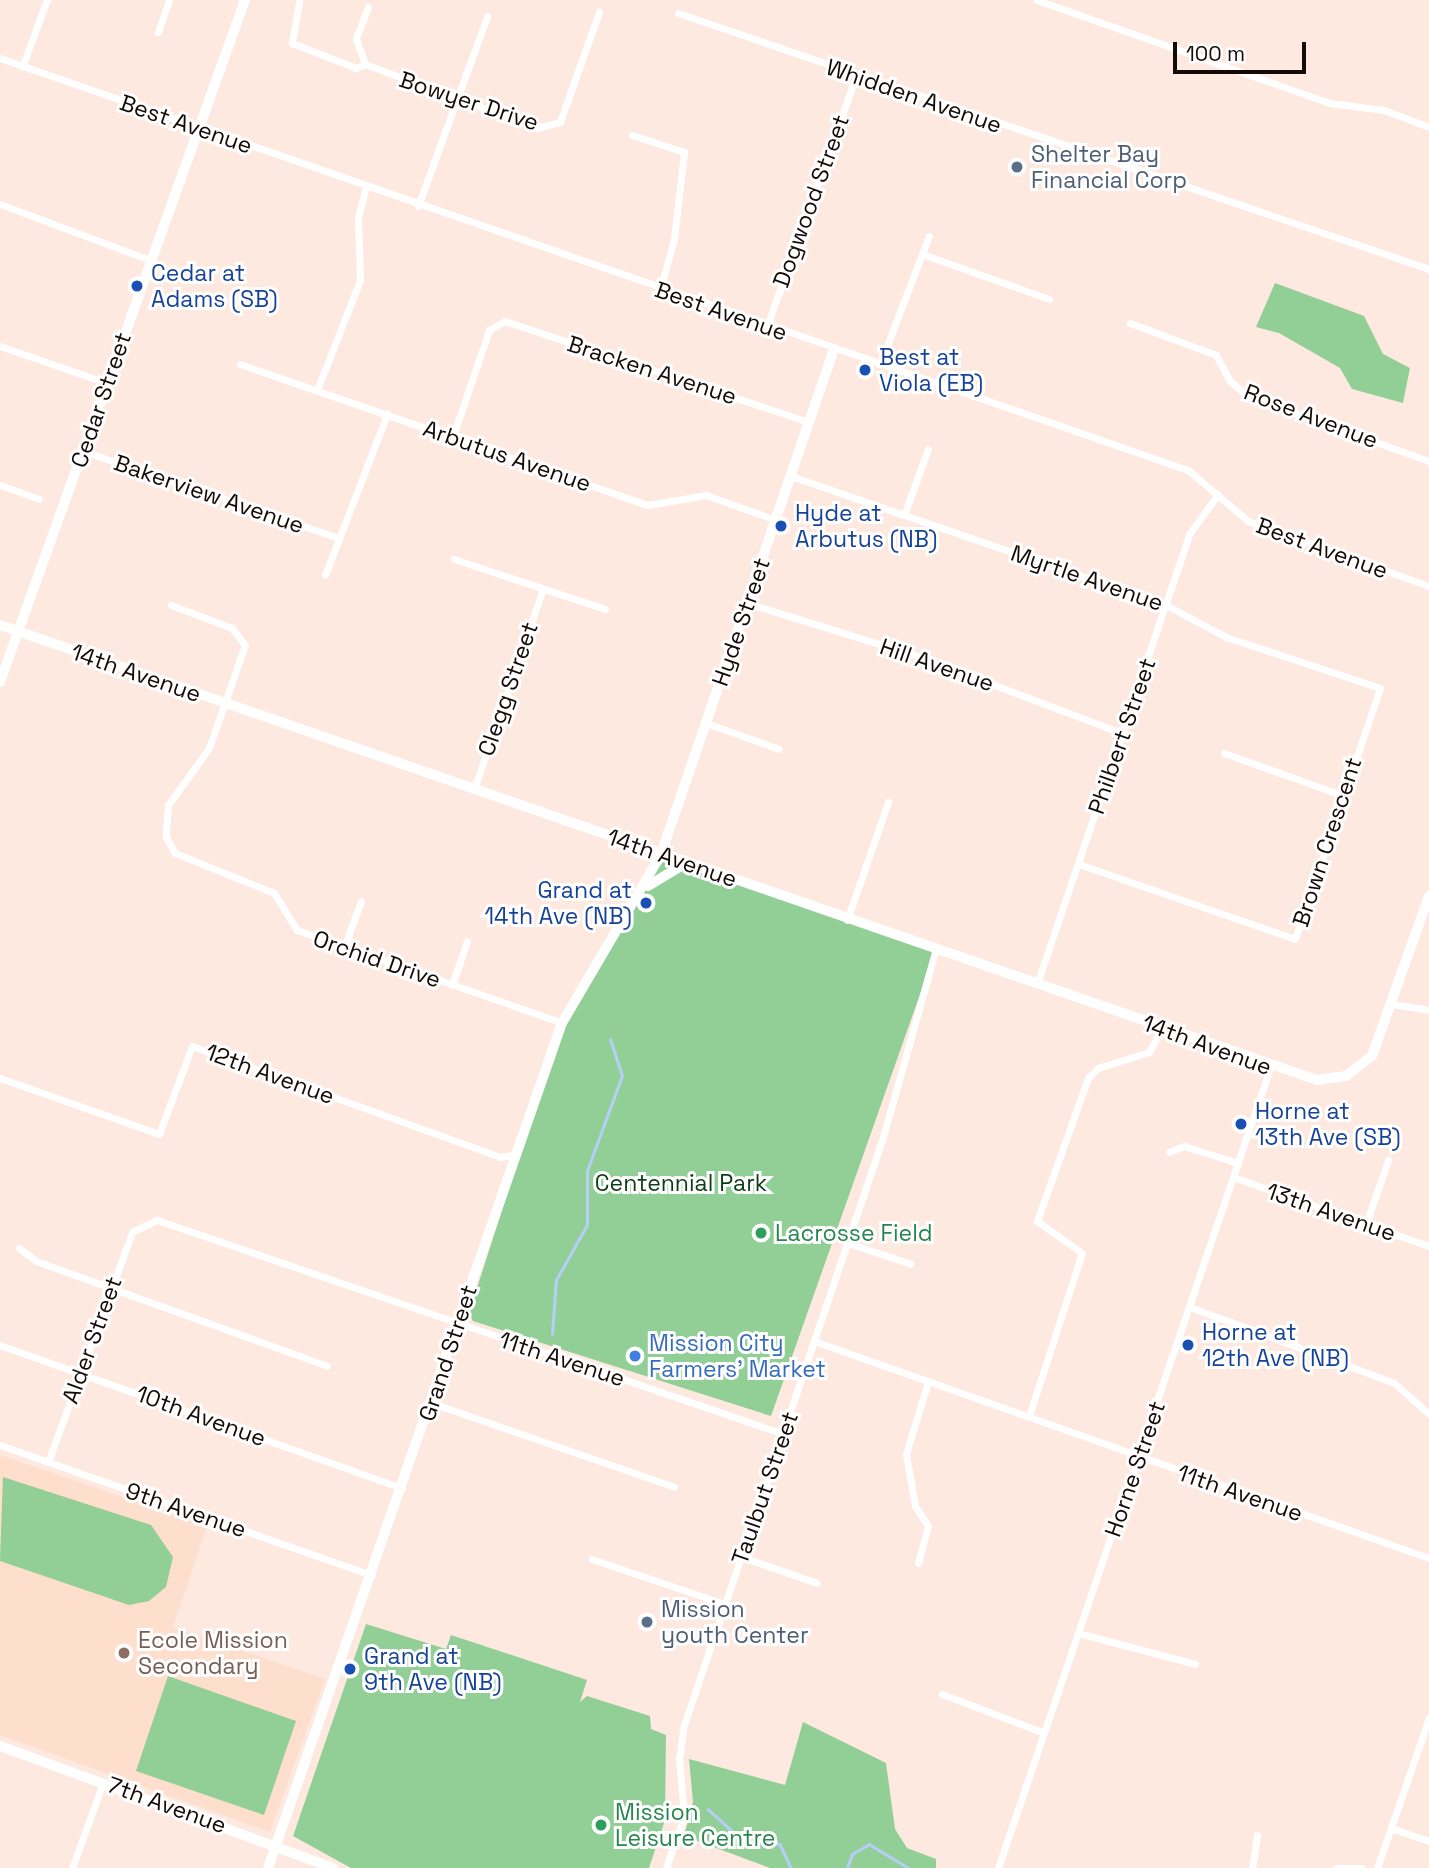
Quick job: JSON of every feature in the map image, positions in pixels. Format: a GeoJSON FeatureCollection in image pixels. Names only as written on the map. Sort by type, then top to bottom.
{"type":"FeatureCollection","features":[{"type":"Feature","properties":{"kind":"street"},"geometry":{"type":"LineString","coordinates":[[22,67],[47,0]]}},
{"type":"Feature","properties":{"kind":"street"},"geometry":{"type":"LineString","coordinates":[[158,32],[169,0]]}},
{"type":"Feature","properties":{"kind":"street","name":"Cedar Street"},"geometry":{"type":"LineString","coordinates":[[0,682],[244,0]]}},
{"type":"Feature","properties":{"kind":"street"},"geometry":{"type":"LineString","coordinates":[[1037,0],[1329,103],[1384,110],[1429,127]]}},
{"type":"Feature","properties":{"kind":"street","name":"Bowyer Drive"},"geometry":{"type":"LineString","coordinates":[[299,2],[292,43],[356,68],[365,64],[537,128],[560,122],[599,12]]}},
{"type":"Feature","properties":{"kind":"street"},"geometry":{"type":"LineString","coordinates":[[365,64],[356,39],[368,7]]}},
{"type":"Feature","properties":{"kind":"street","name":"Whidden Avenue"},"geometry":{"type":"LineString","coordinates":[[678,13],[856,76],[1429,269]]}},
{"type":"Feature","properties":{"kind":"street"},"geometry":{"type":"LineString","coordinates":[[418,206],[486,16]]}},
{"type":"Feature","properties":{"kind":"street","name":"Best Avenue"},"geometry":{"type":"LineString","coordinates":[[0,58],[660,290],[1188,470],[1248,521],[1429,586]]}},
{"type":"Feature","properties":{"kind":"street","name":"Dogwood Street"},"geometry":{"type":"LineString","coordinates":[[767,326],[856,76]]}},
{"type":"Feature","properties":{"kind":"street"},"geometry":{"type":"LineString","coordinates":[[632,135],[684,152],[674,239],[660,290]]}},
{"type":"Feature","properties":{"kind":"street"},"geometry":{"type":"LineString","coordinates":[[317,390],[360,280],[358,217],[366,187]]}},
{"type":"Feature","properties":{"kind":"street"},"geometry":{"type":"LineString","coordinates":[[0,204],[150,260]]}},
{"type":"Feature","properties":{"kind":"street"},"geometry":{"type":"LineString","coordinates":[[880,364],[929,236]]}},
{"type":"Feature","properties":{"kind":"street"},"geometry":{"type":"LineString","coordinates":[[922,254],[1049,299]]}},
{"type":"Feature","properties":{"kind":"street","name":"Bracken Avenue"},"geometry":{"type":"LineString","coordinates":[[453,436],[495,323],[809,422]]}},
{"type":"Feature","properties":{"kind":"street","name":"Rose Avenue"},"geometry":{"type":"LineString","coordinates":[[1130,323],[1216,355],[1230,382],[1247,396],[1429,461]]}},
{"type":"Feature","properties":{"kind":"street"},"geometry":{"type":"LineString","coordinates":[[0,346],[107,383]]}},
{"type":"Feature","properties":{"kind":"street","name":"Hyde Street"},"geometry":{"type":"LineString","coordinates":[[661,854],[834,349]]}},
{"type":"Feature","properties":{"kind":"street","name":"Arbutus Avenue"},"geometry":{"type":"LineString","coordinates":[[240,364],[648,505],[706,495],[776,520]]}},
{"type":"Feature","properties":{"kind":"street"},"geometry":{"type":"LineString","coordinates":[[324,575],[335,537],[346,529],[387,414]]}},
{"type":"Feature","properties":{"kind":"street"},"geometry":{"type":"LineString","coordinates":[[904,515],[928,449]]}},
{"type":"Feature","properties":{"kind":"street","name":"Bakerview Avenue"},"geometry":{"type":"LineString","coordinates":[[83,451],[335,537]]}},
{"type":"Feature","properties":{"kind":"street","name":"Myrtle Avenue"},"geometry":{"type":"LineString","coordinates":[[791,476],[1166,605],[1226,637],[1380,688]]}},
{"type":"Feature","properties":{"kind":"street"},"geometry":{"type":"LineString","coordinates":[[0,485],[39,499]]}},
{"type":"Feature","properties":{"kind":"street","name":"Philbert Street"},"geometry":{"type":"LineString","coordinates":[[1037,984],[1190,534],[1218,494]]}},
{"type":"Feature","properties":{"kind":"street"},"geometry":{"type":"LineString","coordinates":[[454,559],[605,609]]}},
{"type":"Feature","properties":{"kind":"street","name":"Clegg Street"},"geometry":{"type":"LineString","coordinates":[[474,789],[543,589]]}},
{"type":"Feature","properties":{"kind":"street","name":"Hill Avenue"},"geometry":{"type":"LineString","coordinates":[[747,603],[915,655],[1124,734]]}},
{"type":"Feature","properties":{"kind":"street","name":"Orchid Drive"},"geometry":{"type":"LineString","coordinates":[[171,606],[232,628],[244,639],[225,704],[205,755],[167,805],[168,844],[184,859],[270,891],[292,927],[562,1023]]}},
{"type":"Feature","properties":{"kind":"street","name":"14th Avenue"},"geometry":{"type":"LineString","coordinates":[[0,625],[1037,984],[1270,1068],[1317,1080],[1346,1076],[1372,1056],[1392,1004]]}},
{"type":"Feature","properties":{"kind":"street","name":"Brown Crescent"},"geometry":{"type":"LineString","coordinates":[[1079,864],[1295,939],[1341,795],[1380,688]]}},
{"type":"Feature","properties":{"kind":"street"},"geometry":{"type":"LineString","coordinates":[[706,723],[779,749]]}},
{"type":"Feature","properties":{"kind":"street"},"geometry":{"type":"LineString","coordinates":[[1224,753],[1341,795]]}},
{"type":"Feature","properties":{"kind":"street"},"geometry":{"type":"LineString","coordinates":[[847,920],[888,802]]}},
{"type":"Feature","properties":{"kind":"street","name":"Grand Street"},"geometry":{"type":"LineString","coordinates":[[268,1868],[562,1023],[645,888],[661,854]]}},
{"type":"Feature","properties":{"kind":"street"},"geometry":{"type":"LineString","coordinates":[[645,888],[686,863]]}},
{"type":"Feature","properties":{"kind":"street"},"geometry":{"type":"LineString","coordinates":[[1429,897],[1392,1004],[1429,1010]]}},
{"type":"Feature","properties":{"kind":"street"},"geometry":{"type":"LineString","coordinates":[[344,947],[361,901]]}},
{"type":"Feature","properties":{"kind":"street"},"geometry":{"type":"LineString","coordinates":[[452,985],[467,941]]}},
{"type":"Feature","properties":{"kind":"street","name":"Taulbut Street"},"geometry":{"type":"LineString","coordinates":[[666,1868],[684,1816],[679,1759],[684,1725],[848,1243],[936,950]]}},
{"type":"Feature","properties":{"kind":"street"},"geometry":{"type":"LineString","coordinates":[[1029,1416],[1082,1253],[1037,1221],[1088,1078],[1098,1068],[1149,1052],[1163,1029]]}},
{"type":"Feature","properties":{"kind":"street","name":"12th Avenue"},"geometry":{"type":"LineString","coordinates":[[0,1079],[159,1134],[192,1046],[500,1157],[517,1154]]}},
{"type":"Feature","properties":{"kind":"street","name":"Horne Street"},"geometry":{"type":"LineString","coordinates":[[998,1868],[1270,1068]]}},
{"type":"Feature","properties":{"kind":"street"},"geometry":{"type":"LineString","coordinates":[[1169,1152],[1184,1146],[1238,1163]]}},
{"type":"Feature","properties":{"kind":"street"},"geometry":{"type":"LineString","coordinates":[[1366,1224],[1388,1160]]}},
{"type":"Feature","properties":{"kind":"street","name":"13th Avenue"},"geometry":{"type":"LineString","coordinates":[[1233,1177],[1429,1246]]}},
{"type":"Feature","properties":{"kind":"street","name":"11th Avenue"},"geometry":{"type":"LineString","coordinates":[[142,1222],[157,1220],[458,1325],[784,1434]]}},
{"type":"Feature","properties":{"kind":"street","name":"Alder Street"},"geometry":{"type":"LineString","coordinates":[[48,1462],[109,1288],[142,1222]]}},
{"type":"Feature","properties":{"kind":"street"},"geometry":{"type":"LineString","coordinates":[[848,1243],[911,1264]]}},
{"type":"Feature","properties":{"kind":"street"},"geometry":{"type":"LineString","coordinates":[[19,1248],[109,1288],[327,1366]]}},
{"type":"Feature","properties":{"kind":"street"},"geometry":{"type":"LineString","coordinates":[[1190,1307],[1394,1382],[1429,1414]]}},
{"type":"Feature","properties":{"kind":"street","name":"11th Avenue"},"geometry":{"type":"LineString","coordinates":[[814,1341],[1429,1558]]}},
{"type":"Feature","properties":{"kind":"street","name":"10th Avenue"},"geometry":{"type":"LineString","coordinates":[[0,1345],[402,1488]]}},
{"type":"Feature","properties":{"kind":"street"},"geometry":{"type":"LineString","coordinates":[[918,1563],[929,1532],[915,1506],[906,1454],[928,1382]]}},
{"type":"Feature","properties":{"kind":"street"},"geometry":{"type":"LineString","coordinates":[[432,1403],[674,1487]]}},
{"type":"Feature","properties":{"kind":"street","name":"9th Avenue"},"geometry":{"type":"LineString","coordinates":[[0,1445],[372,1575]]}},
{"type":"Feature","properties":{"kind":"street"},"geometry":{"type":"LineString","coordinates":[[741,1557],[817,1583]]}},
{"type":"Feature","properties":{"kind":"street"},"geometry":{"type":"LineString","coordinates":[[592,1559],[724,1604]]}},
{"type":"Feature","properties":{"kind":"street"},"geometry":{"type":"LineString","coordinates":[[1078,1633],[1195,1664]]}},
{"type":"Feature","properties":{"kind":"street"},"geometry":{"type":"LineString","coordinates":[[942,1694],[1044,1733]]}},
{"type":"Feature","properties":{"kind":"street"},"geometry":{"type":"LineString","coordinates":[[1377,1868],[1429,1718]]}},
{"type":"Feature","properties":{"kind":"street","name":"7th Avenue"},"geometry":{"type":"LineString","coordinates":[[0,1746],[277,1844],[333,1868]]}},
{"type":"Feature","properties":{"kind":"street"},"geometry":{"type":"LineString","coordinates":[[72,1868],[103,1783]]}},
{"type":"Feature","properties":{"kind":"street"},"geometry":{"type":"LineString","coordinates":[[1391,1828],[1429,1840]]}},
{"type":"Feature","properties":{"kind":"street"},"geometry":{"type":"LineString","coordinates":[[1252,1868],[1257,1835]]}},
{"type":"Feature","properties":{"kind":"street"},"geometry":{"type":"LineString","coordinates":[[1337,1868],[1362,1868]]}},
{"type":"Feature","properties":{"kind":"shaded area","name":"Ecole Mission Secondary"},"geometry":{"type":"Polygon","coordinates":[[[0,1455],[207,1526],[173,1627],[325,1679],[270,1832],[0,1735],[0,1455]]]}},
{"type":"Feature","properties":{"kind":"green space"},"geometry":{"type":"Polygon","coordinates":[[[1275,283],[1364,316],[1383,354],[1410,368],[1403,403],[1352,389],[1340,368],[1279,333],[1256,327],[1275,283]]]}},
{"type":"Feature","properties":{"kind":"green space","name":"Centennial Park"},"geometry":{"type":"Polygon","coordinates":[[[661,854],[936,949],[771,1416],[473,1321],[469,1313],[562,1023],[661,854]]]}},
{"type":"Feature","properties":{"kind":"green space"},"geometry":{"type":"Polygon","coordinates":[[[3,1477],[151,1525],[173,1557],[166,1587],[149,1601],[129,1605],[0,1561],[3,1477]]]}},
{"type":"Feature","properties":{"kind":"green space"},"geometry":{"type":"Polygon","coordinates":[[[366,1624],[446,1649],[451,1635],[587,1680],[580,1702],[587,1696],[650,1716],[651,1729],[666,1735],[665,1820],[649,1868],[351,1868],[293,1836],[366,1624]]]}},
{"type":"Feature","properties":{"kind":"green space"},"geometry":{"type":"Polygon","coordinates":[[[168,1676],[296,1721],[264,1815],[136,1771],[168,1676]]]}},
{"type":"Feature","properties":{"kind":"green space"},"geometry":{"type":"Polygon","coordinates":[[[803,1722],[886,1763],[895,1829],[907,1848],[936,1859],[936,1868],[770,1868],[684,1836],[693,1802],[689,1759],[785,1785],[803,1722]]]}},
{"type":"Feature","properties":{"kind":"waterway"},"geometry":{"type":"LineString","coordinates":[[552,1334],[556,1280],[587,1225],[587,1171],[622,1076],[610,1040]]}},
{"type":"Feature","properties":{"kind":"waterway"},"geometry":{"type":"LineString","coordinates":[[708,1809],[743,1841],[780,1844],[791,1868]]}},
{"type":"Feature","properties":{"kind":"waterway"},"geometry":{"type":"LineString","coordinates":[[847,1868],[852,1854],[869,1844],[909,1868]]}},
{"type":"Feature","properties":{"kind":"place","name":"Shelter Bay Financial Corp"},"geometry":{"type":"Point","coordinates":[1017,167]}},
{"type":"Feature","properties":{"kind":"place","name":"Cedar at Adams (SB)"},"geometry":{"type":"Point","coordinates":[137,286]}},
{"type":"Feature","properties":{"kind":"place","name":"Best at Viola (EB)"},"geometry":{"type":"Point","coordinates":[865,370]}},
{"type":"Feature","properties":{"kind":"place","name":"Hyde at Arbutus (NB)"},"geometry":{"type":"Point","coordinates":[781,526]}},
{"type":"Feature","properties":{"kind":"place","name":"Grand at 14th Ave (NB)"},"geometry":{"type":"Point","coordinates":[646,903]}},
{"type":"Feature","properties":{"kind":"place","name":"Horne at 13th Ave (SB)"},"geometry":{"type":"Point","coordinates":[1241,1124]}},
{"type":"Feature","properties":{"kind":"place","name":"Lacrosse Field"},"geometry":{"type":"Point","coordinates":[761,1233]}},
{"type":"Feature","properties":{"kind":"place","name":"Horne at 12th Ave (NB)"},"geometry":{"type":"Point","coordinates":[1188,1345]}},
{"type":"Feature","properties":{"kind":"place","name":"Mission City Farmers’ Market"},"geometry":{"type":"Point","coordinates":[635,1356]}},
{"type":"Feature","properties":{"kind":"place","name":"Mission youth Center"},"geometry":{"type":"Point","coordinates":[647,1622]}},
{"type":"Feature","properties":{"kind":"place","name":"Ecole Mission Secondary"},"geometry":{"type":"Point","coordinates":[124,1653]}},
{"type":"Feature","properties":{"kind":"place","name":"Grand at 9th Ave (NB)"},"geometry":{"type":"Point","coordinates":[350,1669]}},
{"type":"Feature","properties":{"kind":"place","name":"Mission Leisure Centre"},"geometry":{"type":"Point","coordinates":[601,1825]}}]}
